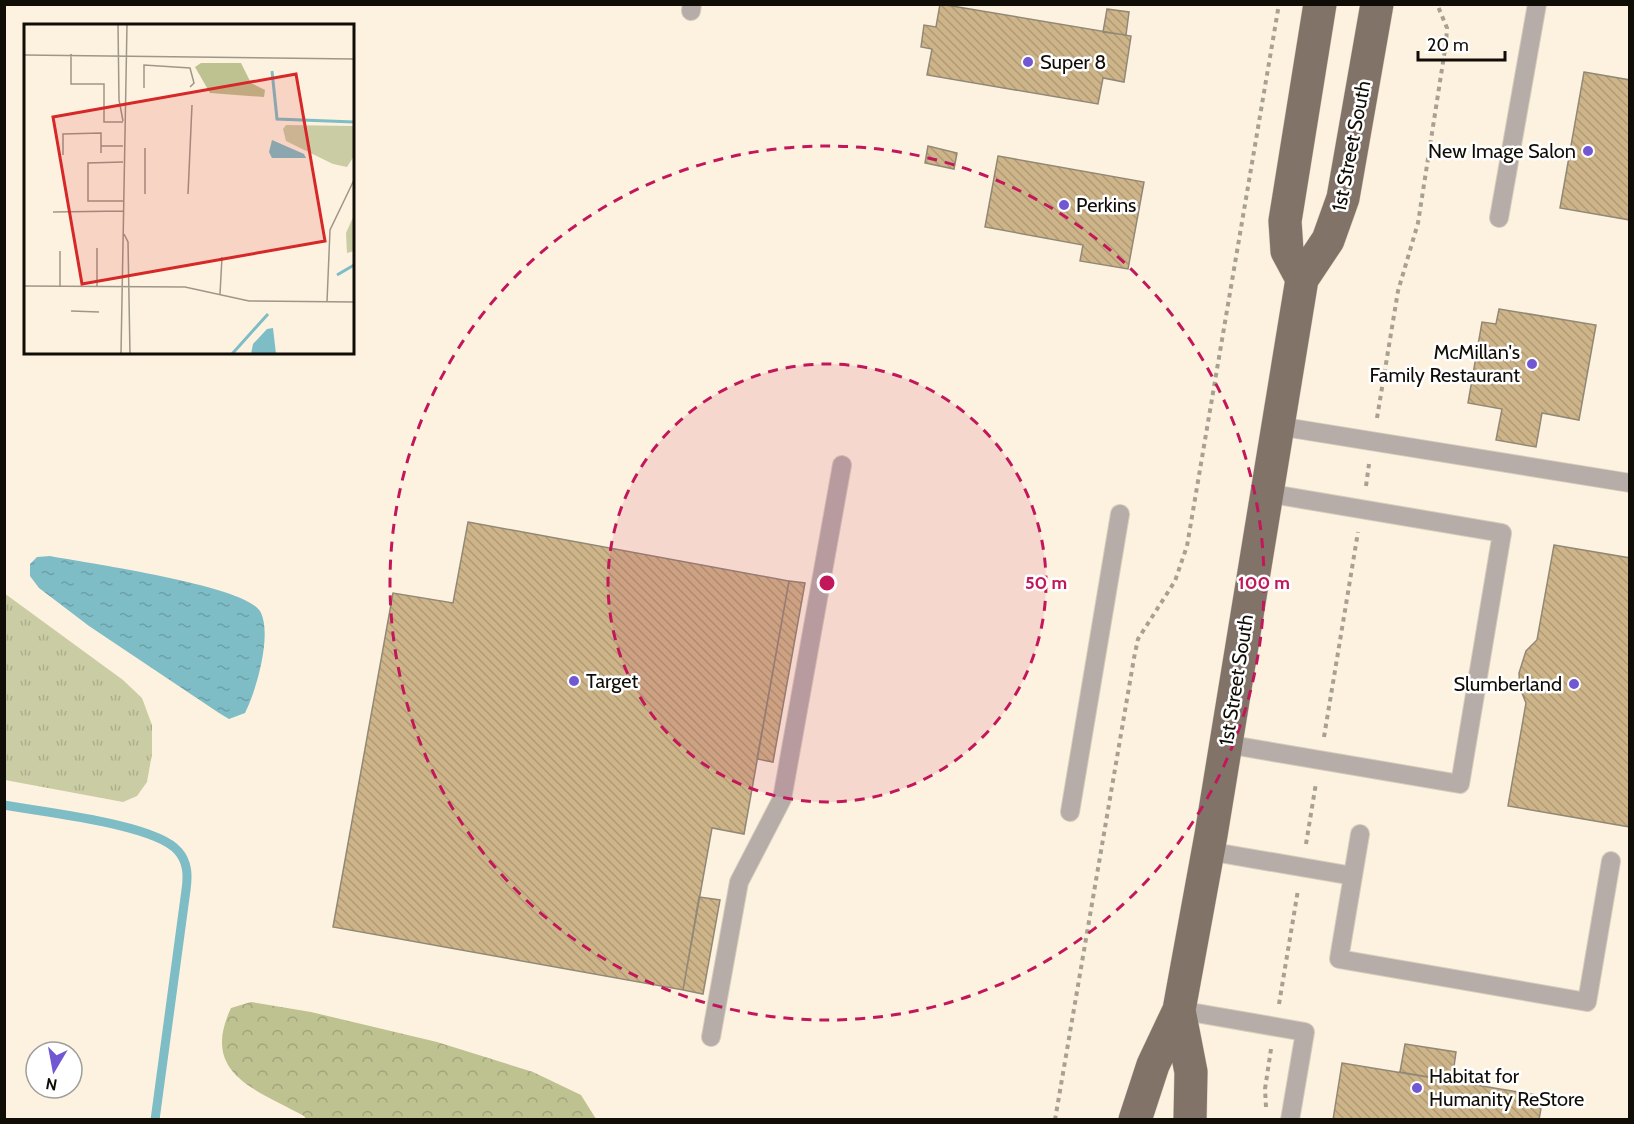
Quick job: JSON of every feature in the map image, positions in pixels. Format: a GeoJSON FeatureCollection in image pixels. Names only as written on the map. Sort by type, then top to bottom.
{"type":"FeatureCollection","features":[{"type":"Feature","properties":{"kind":"main road"},"geometry":{"type":"LineString","coordinates":[[1302,279],[1287,251],[1285,221],[1320,4]]}},
{"type":"Feature","properties":{"kind":"main road","name":"1st Street South"},"geometry":{"type":"LineString","coordinates":[[1135,1119],[1153,1065],[1179,1010],[1208,851],[1302,279],[1328,240],[1344,198],[1377,4]]}},
{"type":"Feature","properties":{"kind":"main road","name":"1st Street South"},"geometry":{"type":"LineString","coordinates":[[1179,1010],[1191,1072],[1190,1119]]}},
{"type":"Feature","properties":{"kind":"lane"},"geometry":{"type":"LineString","coordinates":[[1499,218],[1537,4]]}},
{"type":"Feature","properties":{"kind":"lane"},"geometry":{"type":"LineString","coordinates":[[1278,426],[1629,483]]}},
{"type":"Feature","properties":{"kind":"lane"},"geometry":{"type":"LineString","coordinates":[[711,1037],[740,882],[782,799],[842,465]]}},
{"type":"Feature","properties":{"kind":"lane"},"geometry":{"type":"LineString","coordinates":[[1226,744],[1460,784],[1502,533],[1266,493]]}},
{"type":"Feature","properties":{"kind":"lane"},"geometry":{"type":"LineString","coordinates":[[1070,812],[1120,514]]}},
{"type":"Feature","properties":{"kind":"lane"},"geometry":{"type":"LineString","coordinates":[[1360,834],[1339,959],[1587,1002],[1611,861]]}},
{"type":"Feature","properties":{"kind":"lane"},"geometry":{"type":"LineString","coordinates":[[1208,851],[1353,876]]}},
{"type":"Feature","properties":{"kind":"lane"},"geometry":{"type":"LineString","coordinates":[[1179,1010],[1305,1032],[1290,1119]]}},
{"type":"Feature","properties":{"kind":"path"},"geometry":{"type":"LineString","coordinates":[[1055,1119],[1136,648],[1147,622],[1175,581],[1187,546],[1279,4]]}},
{"type":"Feature","properties":{"kind":"path"},"geometry":{"type":"LineString","coordinates":[[1266,1109],[1265,1089],[1275,1027],[1398,291],[1418,223],[1446,43],[1447,28],[1437,4]]}},
{"type":"Feature","properties":{"kind":"green space"},"geometry":{"type":"Polygon","coordinates":[[[4,593],[123,680],[142,698],[152,725],[152,754],[147,782],[137,796],[123,802],[5,780],[4,593]]]}},
{"type":"Feature","properties":{"kind":"green space"},"geometry":{"type":"Polygon","coordinates":[[[251,1002],[311,1012],[437,1042],[533,1072],[581,1095],[596,1119],[306,1119],[251,1087],[237,1077],[228,1064],[222,1049],[223,1030],[231,1008],[251,1002]]]}},
{"type":"Feature","properties":{"kind":"water"},"geometry":{"type":"Polygon","coordinates":[[[50,556],[162,576],[225,592],[248,601],[260,611],[265,634],[262,662],[245,713],[229,719],[219,713],[89,626],[39,588],[30,576],[30,564],[37,557],[50,556]]]}},
{"type":"Feature","properties":{"kind":"building","name":"Super 8"},"geometry":{"type":"Polygon","coordinates":[[[940,4],[1131,36],[1124,82],[1103,78],[1098,104],[927,75],[932,49],[921,47],[924,25],[936,27],[940,4]]]}},
{"type":"Feature","properties":{"kind":"building"},"geometry":{"type":"Polygon","coordinates":[[[1107,9],[1129,12],[1126,35],[1103,32],[1107,9]]]}},
{"type":"Feature","properties":{"kind":"building"},"geometry":{"type":"Polygon","coordinates":[[[1584,72],[1630,80],[1630,220],[1560,208],[1584,72]]]}},
{"type":"Feature","properties":{"kind":"building"},"geometry":{"type":"Polygon","coordinates":[[[928,146],[957,153],[954,169],[925,163],[928,146]]]}},
{"type":"Feature","properties":{"kind":"building","name":"Perkins"},"geometry":{"type":"Polygon","coordinates":[[[998,156],[1144,182],[1128,269],[1080,261],[1083,245],[985,227],[998,156]]]}},
{"type":"Feature","properties":{"kind":"building","name":"McMillan's Family Restaurant"},"geometry":{"type":"Polygon","coordinates":[[[1499,309],[1596,325],[1579,420],[1542,413],[1536,447],[1496,440],[1502,409],[1468,403],[1482,322],[1496,324],[1499,309]]]}},
{"type":"Feature","properties":{"kind":"building","name":"Target"},"geometry":{"type":"Polygon","coordinates":[[[468,522],[789,581],[744,834],[712,828],[683,990],[333,927],[393,593],[453,603],[468,522]]]}},
{"type":"Feature","properties":{"kind":"building","name":"Slumberland"},"geometry":{"type":"Polygon","coordinates":[[[1554,545],[1630,558],[1630,827],[1508,806],[1526,703],[1520,688],[1519,673],[1526,651],[1537,640],[1554,545]]]}},
{"type":"Feature","properties":{"kind":"building"},"geometry":{"type":"Polygon","coordinates":[[[789,581],[805,583],[773,762],[757,759],[789,581]]]}},
{"type":"Feature","properties":{"kind":"building"},"geometry":{"type":"Polygon","coordinates":[[[699,897],[720,900],[703,994],[683,990],[699,897]]]}},
{"type":"Feature","properties":{"kind":"building"},"geometry":{"type":"Polygon","coordinates":[[[1405,1044],[1456,1052],[1452,1081],[1400,1072],[1405,1044]]]}},
{"type":"Feature","properties":{"kind":"building","name":"Habitat for Humanity ReStore"},"geometry":{"type":"Polygon","coordinates":[[[1342,1063],[1543,1096],[1539,1120],[1333,1120],[1342,1063]]]}},
{"type":"Feature","properties":{"kind":"waterway"},"geometry":{"type":"LineString","coordinates":[[4,805],[97,820],[147,833],[166,842],[178,851],[184,860],[187,885],[155,1120]]}},
{"type":"Feature","properties":{"kind":"place","name":"Super 8"},"geometry":{"type":"Point","coordinates":[1028,62]}},
{"type":"Feature","properties":{"kind":"place","name":"New Image Salon"},"geometry":{"type":"Point","coordinates":[1588,151]}},
{"type":"Feature","properties":{"kind":"place","name":"Perkins"},"geometry":{"type":"Point","coordinates":[1064,205]}},
{"type":"Feature","properties":{"kind":"place","name":"McMillan's Family Restaurant"},"geometry":{"type":"Point","coordinates":[1532,364]}},
{"type":"Feature","properties":{"kind":"place","name":"Target"},"geometry":{"type":"Point","coordinates":[574,681]}},
{"type":"Feature","properties":{"kind":"place","name":"Slumberland"},"geometry":{"type":"Point","coordinates":[1574,684]}},
{"type":"Feature","properties":{"kind":"place","name":"Habitat for Humanity ReStore"},"geometry":{"type":"Point","coordinates":[1417,1088]}}]}
